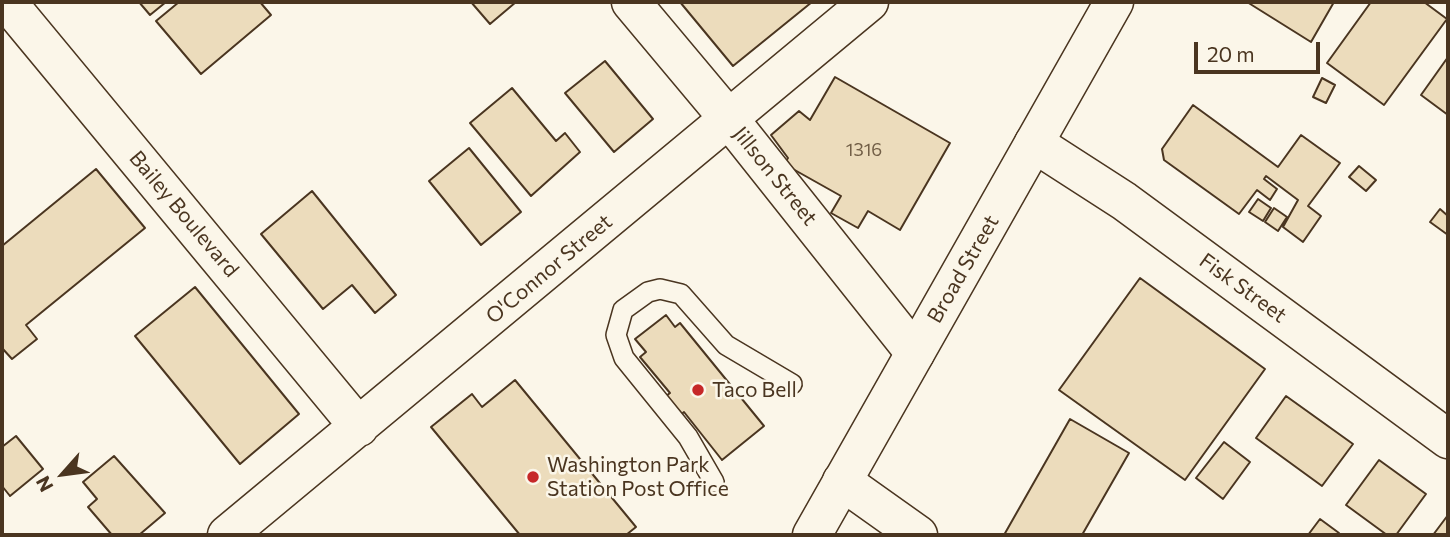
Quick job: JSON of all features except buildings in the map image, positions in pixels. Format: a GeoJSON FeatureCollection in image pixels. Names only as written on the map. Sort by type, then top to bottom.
{"type":"FeatureCollection","features":[{"type":"Feature","properties":{"kind":"street","name":"Bailey Boulevard"},"geometry":{"type":"LineString","coordinates":[[7,2],[359,427]]}},
{"type":"Feature","properties":{"kind":"street","name":"Jillson Street"},"geometry":{"type":"LineString","coordinates":[[631,2],[729,119],[915,353]]}},
{"type":"Feature","properties":{"kind":"street","name":"O'Connor Street"},"geometry":{"type":"LineString","coordinates":[[228,535],[869,2]]}},
{"type":"Feature","properties":{"kind":"street","name":"Broad Street"},"geometry":{"type":"LineString","coordinates":[[812,535],[1114,2]]}},
{"type":"Feature","properties":{"kind":"street","name":"Fisk Street"},"geometry":{"type":"LineString","coordinates":[[1034,143],[1124,201],[1448,439]]}},
{"type":"Feature","properties":{"kind":"street"},"geometry":{"type":"LineString","coordinates":[[842,481],[918,535]]}},
{"type":"Feature","properties":{"kind":"lane"},"geometry":{"type":"LineString","coordinates":[[714,482],[688,437],[624,358],[616,335],[623,310],[648,292],[660,289],[681,293],[726,345],[792,384]]}},
{"type":"Feature","properties":{"kind":"place","name":"Taco Bell"},"geometry":{"type":"Point","coordinates":[698,390]}},
{"type":"Feature","properties":{"kind":"place","name":"Washington Park Station Post Office"},"geometry":{"type":"Point","coordinates":[533,477]}}]}
